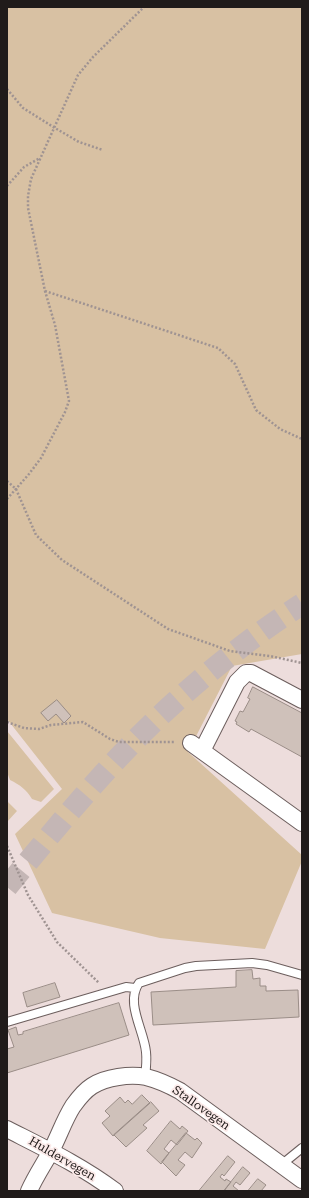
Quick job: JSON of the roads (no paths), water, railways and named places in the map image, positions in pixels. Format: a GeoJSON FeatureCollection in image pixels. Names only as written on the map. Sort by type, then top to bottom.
{"type":"FeatureCollection","features":[{"type":"Feature","properties":{"kind":"street"},"geometry":{"type":"LineString","coordinates":[[302,700],[251,673],[246,673],[237,682],[196,747],[302,824]]}},
{"type":"Feature","properties":{"kind":"street","name":"Stallovegen"},"geometry":{"type":"LineString","coordinates":[[29,1191],[73,1107],[83,1094],[92,1086],[104,1081],[131,1076],[145,1077],[180,1091],[302,1180]]}},
{"type":"Feature","properties":{"kind":"street","name":"Huldervegen"},"geometry":{"type":"LineString","coordinates":[[7,1129],[51,1151],[115,1191]]}},
{"type":"Feature","properties":{"kind":"lane"},"geometry":{"type":"LineString","coordinates":[[145,1077],[146,1051],[133,999],[139,983],[185,968],[196,966],[252,963],[267,965],[302,975]]}},
{"type":"Feature","properties":{"kind":"lane"},"geometry":{"type":"LineString","coordinates":[[7,1022],[126,987],[136,988]]}},
{"type":"Feature","properties":{"kind":"lane"},"geometry":{"type":"LineString","coordinates":[[282,1166],[302,1148]]}},
{"type":"Feature","properties":{"kind":"tunnel"},"geometry":{"type":"LineString","coordinates":[[7,887],[109,768],[152,723],[221,663],[269,626],[302,604]]}}]}
